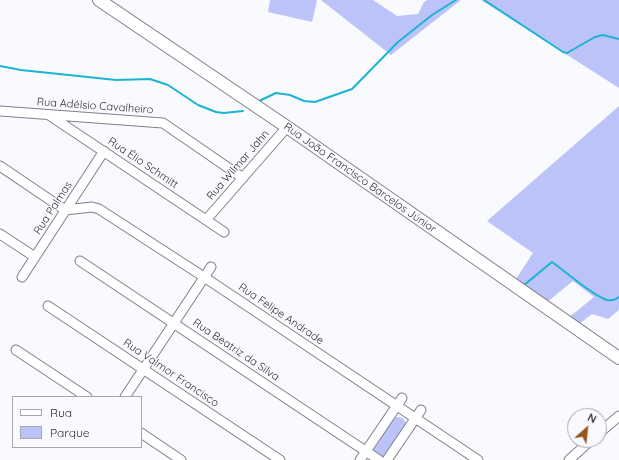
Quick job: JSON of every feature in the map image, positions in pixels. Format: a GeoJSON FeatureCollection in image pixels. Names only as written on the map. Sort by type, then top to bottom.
{"type":"FeatureCollection","features":[{"type":"Feature","properties":{"kind":"street","name":"Rua João Francisco Barcelos Júnior"},"geometry":{"type":"LineString","coordinates":[[99,0],[288,127],[619,358]]}},
{"type":"Feature","properties":{"kind":"street","name":"Rua Adélsio Cavalheiro"},"geometry":{"type":"LineString","coordinates":[[0,111],[163,123],[243,178]]}},
{"type":"Feature","properties":{"kind":"street","name":"Rua Élio Schmitt"},"geometry":{"type":"LineString","coordinates":[[49,115],[224,232]]}},
{"type":"Feature","properties":{"kind":"street"},"geometry":{"type":"LineString","coordinates":[[75,132],[79,121],[86,117]]}},
{"type":"Feature","properties":{"kind":"street","name":"Rua Wilmar Jahn"},"geometry":{"type":"LineString","coordinates":[[206,220],[288,127]]}},
{"type":"Feature","properties":{"kind":"street","name":"Rua Palmas"},"geometry":{"type":"LineString","coordinates":[[22,277],[104,152]]}},
{"type":"Feature","properties":{"kind":"street"},"geometry":{"type":"LineString","coordinates":[[0,166],[66,210]]}},
{"type":"Feature","properties":{"kind":"street","name":"Rua Felipe Andrade"},"geometry":{"type":"LineString","coordinates":[[66,210],[92,207],[99,209],[204,277],[478,460]]}},
{"type":"Feature","properties":{"kind":"street"},"geometry":{"type":"LineString","coordinates":[[0,234],[35,257]]}},
{"type":"Feature","properties":{"kind":"street","name":"Rua Beatriz da Silva"},"geometry":{"type":"LineString","coordinates":[[80,261],[379,460]]}},
{"type":"Feature","properties":{"kind":"street"},"geometry":{"type":"LineString","coordinates":[[126,396],[211,267]]}},
{"type":"Feature","properties":{"kind":"street","name":"Rua Valmor Francisco"},"geometry":{"type":"LineString","coordinates":[[48,306],[280,460]]}},
{"type":"Feature","properties":{"kind":"street"},"geometry":{"type":"LineString","coordinates":[[16,350],[85,396]]}},
{"type":"Feature","properties":{"kind":"street"},"geometry":{"type":"LineString","coordinates":[[360,460],[402,398]]}},
{"type":"Feature","properties":{"kind":"street"},"geometry":{"type":"LineString","coordinates":[[387,460],[421,410]]}},
{"type":"Feature","properties":{"kind":"street"},"geometry":{"type":"LineString","coordinates":[[607,426],[619,416]]}},
{"type":"Feature","properties":{"kind":"street"},"geometry":{"type":"LineString","coordinates":[[142,434],[181,460]]}},
{"type":"Feature","properties":{"kind":"street"},"geometry":{"type":"LineString","coordinates":[[569,460],[582,448]]}},
{"type":"Feature","properties":{"kind":"green space"},"geometry":{"type":"Polygon","coordinates":[[[270,0],[317,0],[312,22],[268,12],[270,0]]]}},
{"type":"Feature","properties":{"kind":"green space"},"geometry":{"type":"Polygon","coordinates":[[[321,0],[373,0],[397,16],[418,14],[424,2],[427,0],[461,0],[391,55],[321,0]]]}},
{"type":"Feature","properties":{"kind":"green space"},"geometry":{"type":"Polygon","coordinates":[[[481,0],[619,0],[619,88],[481,0]]]}},
{"type":"Feature","properties":{"kind":"green space"},"geometry":{"type":"Polygon","coordinates":[[[619,106],[619,310],[608,319],[592,314],[578,325],[567,319],[594,297],[573,281],[546,303],[514,282],[533,253],[487,221],[619,106]]]}},
{"type":"Feature","properties":{"kind":"green space"},"geometry":{"type":"Polygon","coordinates":[[[397,417],[404,419],[406,426],[387,456],[379,457],[374,452],[374,449],[394,418],[397,417]]]}},
{"type":"Feature","properties":{"kind":"waterway"},"geometry":{"type":"LineString","coordinates":[[257,102],[276,93],[290,95],[304,101],[315,102],[352,89],[398,42],[432,15],[456,0]]}},
{"type":"Feature","properties":{"kind":"waterway"},"geometry":{"type":"LineString","coordinates":[[484,0],[563,52],[567,53],[595,37],[603,35],[619,39]]}},
{"type":"Feature","properties":{"kind":"waterway"},"geometry":{"type":"LineString","coordinates":[[0,66],[21,70],[116,80],[150,79],[168,85],[198,105],[216,112],[224,113],[243,111]]}},
{"type":"Feature","properties":{"kind":"waterway"},"geometry":{"type":"LineString","coordinates":[[523,286],[552,262],[601,298],[615,300],[619,297]]}}]}
